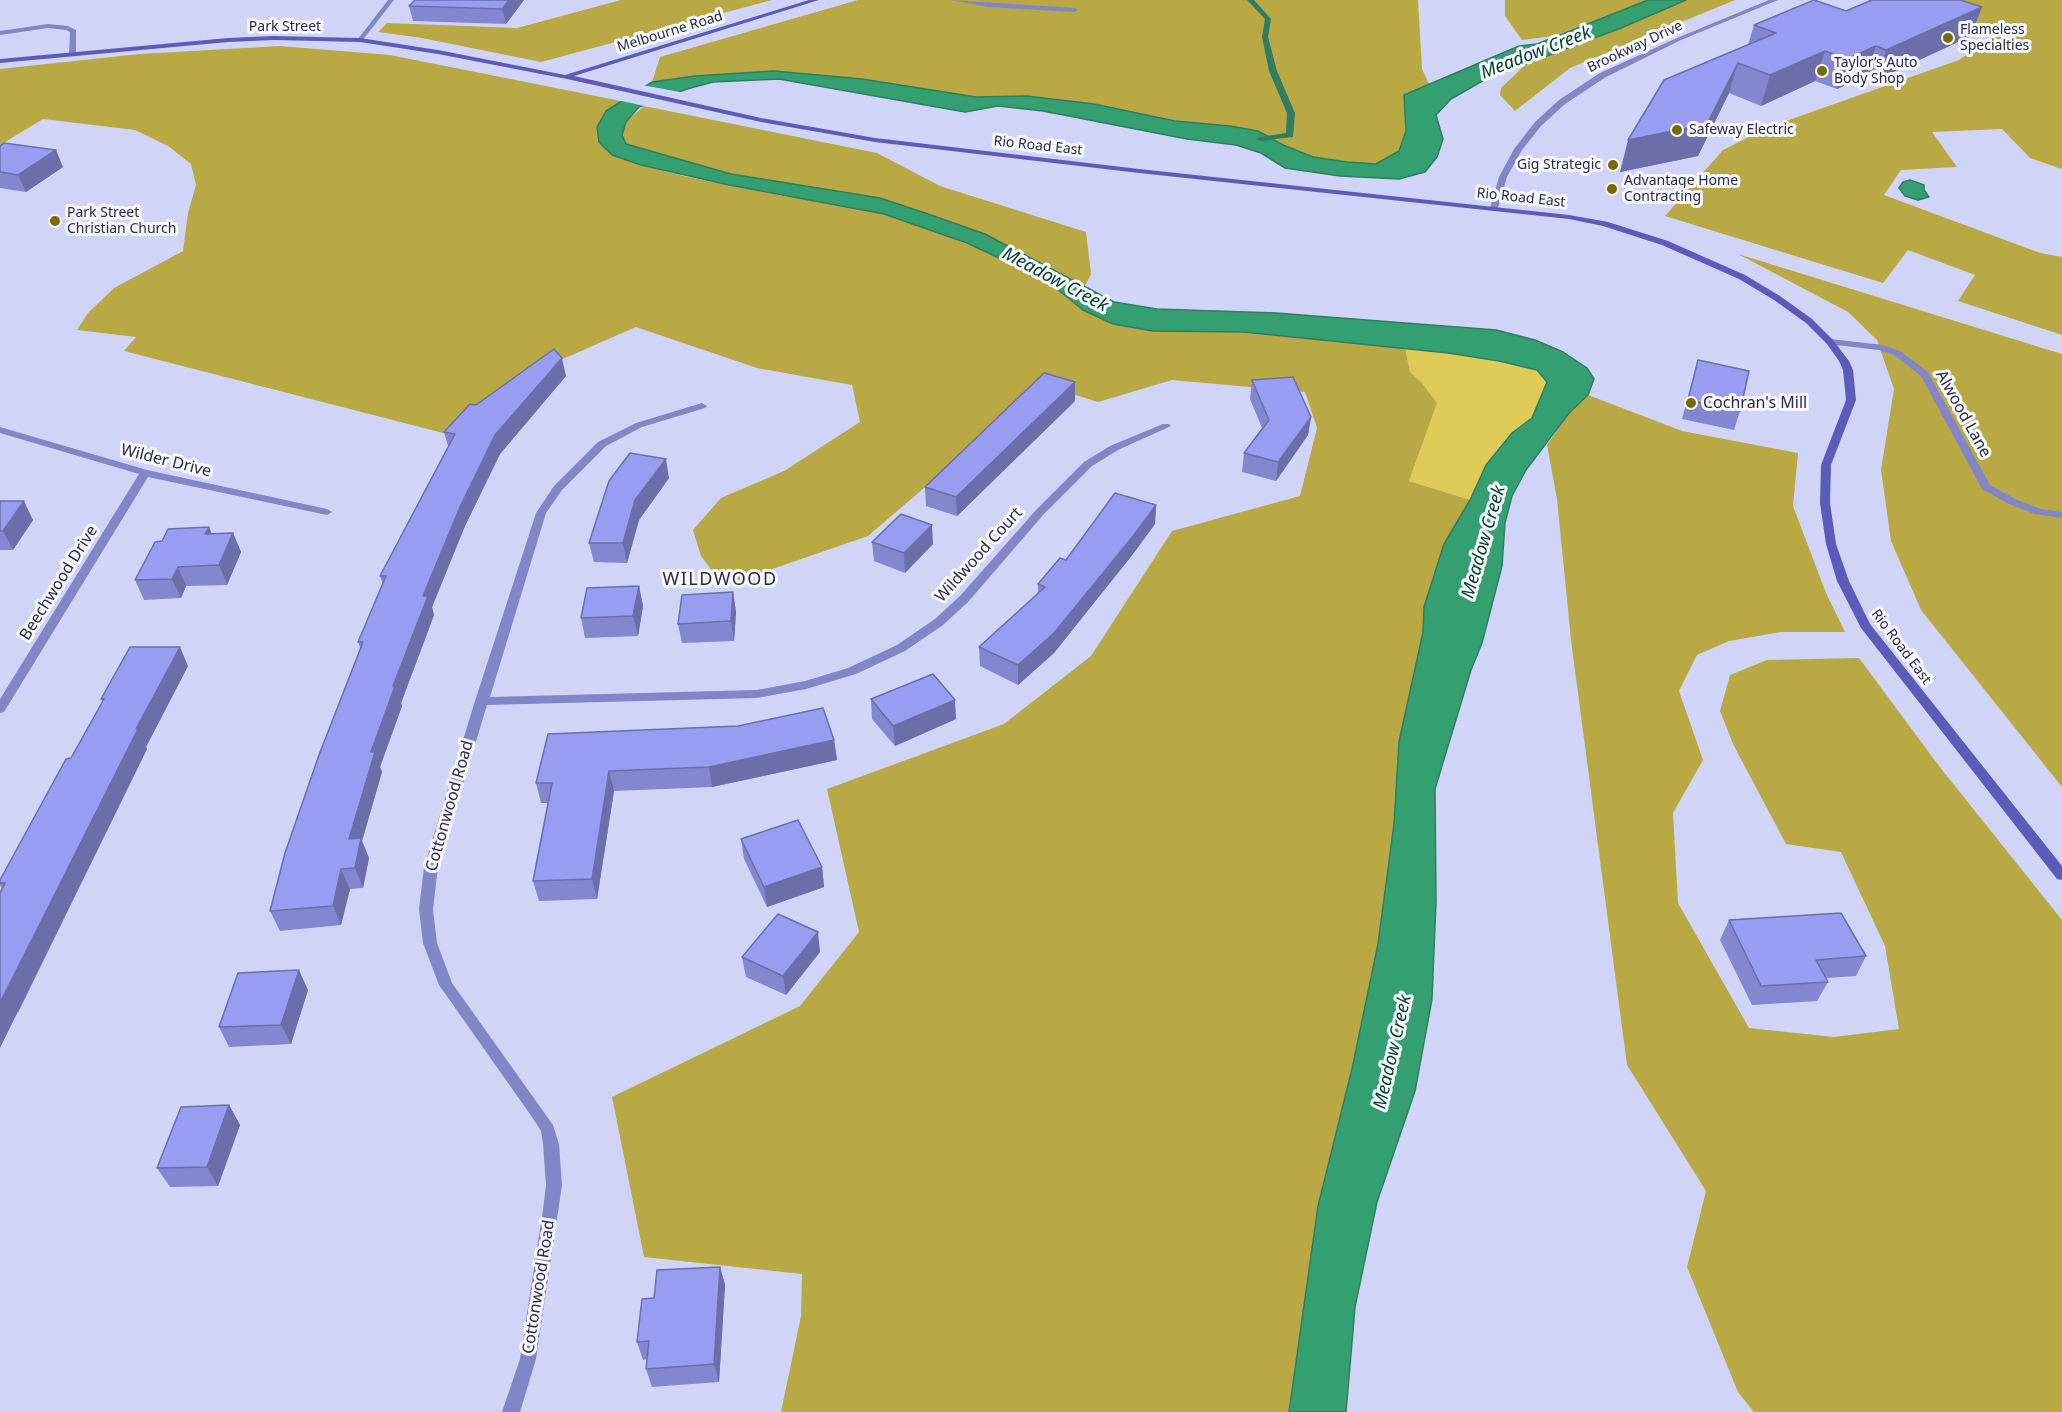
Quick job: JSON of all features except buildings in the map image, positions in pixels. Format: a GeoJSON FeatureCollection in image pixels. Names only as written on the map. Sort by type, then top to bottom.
{"type":"FeatureCollection","features":[{"type":"Feature","properties":{"kind":"street"},"geometry":{"type":"LineString","coordinates":[[360,40],[391,0]]}},
{"type":"Feature","properties":{"kind":"street","name":"Melbourne Road"},"geometry":{"type":"LineString","coordinates":[[567,77],[816,0]]}},
{"type":"Feature","properties":{"kind":"street"},"geometry":{"type":"LineString","coordinates":[[953,0],[988,6],[1075,10]]}},
{"type":"Feature","properties":{"kind":"street","name":"Brookway Drive"},"geometry":{"type":"LineString","coordinates":[[1494,208],[1503,177],[1518,149],[1538,124],[1562,102],[1603,75],[1679,39],[1775,0]]}},
{"type":"Feature","properties":{"kind":"street"},"geometry":{"type":"LineString","coordinates":[[0,33],[48,26],[68,28],[74,31],[73,53]]}},
{"type":"Feature","properties":{"kind":"street","name":"Park Street"},"geometry":{"type":"LineString","coordinates":[[0,61],[239,39],[360,40],[408,46],[567,77]]}},
{"type":"Feature","properties":{"kind":"street","name":"Rio Road East"},"geometry":{"type":"LineString","coordinates":[[567,77],[724,112],[875,140],[945,150],[1569,217],[1605,224],[1665,243],[1711,262],[1768,292],[1809,321],[1830,342],[1848,370],[1851,400],[1826,465],[1825,504],[1831,544],[1842,581],[1865,625],[2062,875]]}},
{"type":"Feature","properties":{"kind":"street","name":"Alwood Lane"},"geometry":{"type":"LineString","coordinates":[[1830,342],[1880,347],[1897,353],[1925,374],[1986,487],[2013,502],[2039,512],[2062,515]]}},
{"type":"Feature","properties":{"kind":"street","name":"Cottonwood Road"},"geometry":{"type":"LineString","coordinates":[[511,1412],[528,1359],[551,1210],[554,1185],[551,1144],[548,1130],[537,1112],[446,985],[430,943],[426,909],[431,867],[541,513],[558,488],[602,444],[639,425],[702,406]]}},
{"type":"Feature","properties":{"kind":"street","name":"Wildwood Court"},"geometry":{"type":"LineString","coordinates":[[481,701],[757,694],[806,685],[852,671],[901,648],[939,622],[964,599],[1040,512],[1088,464],[1114,448],[1166,426]]}},
{"type":"Feature","properties":{"kind":"street","name":"Wilder Drive"},"geometry":{"type":"LineString","coordinates":[[0,430],[146,473],[327,512]]}},
{"type":"Feature","properties":{"kind":"street","name":"Beechwood Drive"},"geometry":{"type":"LineString","coordinates":[[0,709],[146,473]]}},
{"type":"Feature","properties":{"kind":"shaded area"},"geometry":{"type":"Polygon","coordinates":[[[621,0],[772,0],[541,62],[422,38],[378,32],[387,23],[517,28],[621,0]]]}},
{"type":"Feature","properties":{"kind":"shaded area"},"geometry":{"type":"Polygon","coordinates":[[[858,0],[1418,0],[1422,69],[1430,86],[1404,95],[1406,131],[1399,152],[1376,164],[1313,157],[1283,145],[1258,131],[1175,121],[1094,104],[1027,96],[976,97],[862,79],[774,71],[695,76],[652,82],[660,57],[858,0]]]}},
{"type":"Feature","properties":{"kind":"shaded area"},"geometry":{"type":"Polygon","coordinates":[[[1505,0],[1648,0],[1554,36],[1522,40],[1505,16],[1505,0]]]}},
{"type":"Feature","properties":{"kind":"shaded area"},"geometry":{"type":"Polygon","coordinates":[[[1686,0],[1735,0],[1570,68],[1515,111],[1500,95],[1501,88],[1527,63],[1621,28],[1686,0]]]}},
{"type":"Feature","properties":{"kind":"shaded area"},"geometry":{"type":"Polygon","coordinates":[[[1898,0],[2062,0],[2062,169],[2030,158],[2002,129],[1932,132],[1957,167],[1901,170],[1884,195],[2040,253],[2062,257],[2062,335],[1958,301],[1975,275],[1908,250],[1883,283],[1665,216],[1723,150],[1769,127],[1959,60],[1993,36],[1969,21],[1898,0]]]}},
{"type":"Feature","properties":{"kind":"shaded area"},"geometry":{"type":"Polygon","coordinates":[[[280,46],[390,55],[621,101],[606,111],[612,155],[683,176],[884,214],[998,256],[1056,288],[1083,310],[1153,331],[1244,332],[1405,347],[1410,372],[1422,383],[1437,403],[1409,481],[1470,500],[1444,544],[1424,607],[1423,632],[1399,742],[1394,824],[1378,944],[1352,1069],[1318,1206],[1289,1412],[781,1412],[801,1316],[802,1274],[644,1257],[612,1097],[800,1006],[859,932],[827,789],[1004,724],[1091,656],[1172,531],[1300,496],[1317,428],[1305,392],[1172,380],[1098,402],[1044,385],[868,536],[723,586],[701,556],[693,530],[721,498],[784,471],[860,422],[852,385],[757,368],[636,327],[540,369],[451,435],[124,351],[136,337],[77,330],[88,313],[114,288],[183,251],[188,213],[196,185],[191,164],[168,146],[135,130],[43,119],[0,145],[0,69],[139,54],[280,46]]]}},
{"type":"Feature","properties":{"kind":"shaded area"},"geometry":{"type":"Polygon","coordinates":[[[644,106],[877,153],[940,186],[1086,232],[1091,274],[1085,286],[985,234],[880,198],[731,174],[626,144],[622,136],[626,122],[644,106]]]}},
{"type":"Feature","properties":{"kind":"shaded area"},"geometry":{"type":"Polygon","coordinates":[[[1738,254],[2062,354],[2062,787],[1921,610],[1891,541],[1881,470],[1894,389],[1877,340],[1848,312],[1738,254]]]}},
{"type":"Feature","properties":{"kind":"shaded area"},"geometry":{"type":"Polygon","coordinates":[[[1405,347],[1499,361],[1537,370],[1547,382],[1532,418],[1512,433],[1486,465],[1470,500],[1409,481],[1437,403],[1422,383],[1410,372],[1405,347]]]}},
{"type":"Feature","properties":{"kind":"shaded area"},"geometry":{"type":"Polygon","coordinates":[[[1588,395],[1682,431],[1798,453],[1793,506],[1826,593],[1845,632],[1781,632],[1729,641],[1697,655],[1679,691],[1703,760],[1673,813],[1678,903],[1749,1028],[1834,1037],[1899,1029],[1885,946],[1841,852],[1786,844],[1734,746],[1720,711],[1730,675],[1767,660],[1859,658],[1939,766],[2062,920],[2062,1412],[1754,1412],[1738,1392],[1687,1267],[1706,1191],[1627,1065],[1571,640],[1557,499],[1547,445],[1569,413],[1588,395]]]}},
{"type":"Feature","properties":{"kind":"water","name":"Meadow Creek"},"geometry":{"type":"Polygon","coordinates":[[[1648,0],[1686,0],[1621,28],[1486,79],[1451,99],[1436,115],[1443,139],[1437,157],[1425,172],[1399,179],[1340,176],[1285,168],[1261,153],[1236,145],[1187,139],[1043,111],[998,106],[965,112],[779,79],[713,82],[687,89],[639,107],[626,122],[622,135],[626,144],[731,174],[880,198],[928,214],[985,234],[1114,302],[1157,309],[1276,313],[1496,330],[1535,340],[1563,352],[1587,368],[1594,379],[1588,395],[1569,413],[1526,470],[1512,496],[1505,523],[1502,566],[1482,643],[1471,670],[1435,789],[1436,901],[1432,999],[1415,1091],[1377,1202],[1355,1307],[1346,1412],[1289,1412],[1318,1206],[1352,1069],[1378,944],[1394,824],[1399,742],[1423,632],[1424,607],[1444,544],[1470,500],[1486,465],[1512,433],[1532,418],[1547,382],[1537,370],[1448,353],[1244,332],[1153,331],[1113,324],[1083,310],[1056,288],[1031,273],[967,243],[884,214],[729,185],[641,165],[612,155],[599,142],[597,127],[606,111],[652,82],[695,76],[774,71],[862,79],[976,97],[1027,96],[1094,104],[1175,121],[1258,131],[1283,145],[1313,157],[1376,164],[1399,151],[1406,131],[1404,95],[1519,46],[1537,44],[1648,0]]]}},
{"type":"Feature","properties":{"kind":"water"},"geometry":{"type":"Polygon","coordinates":[[[1910,180],[1924,185],[1924,190],[1929,197],[1918,200],[1905,196],[1899,188],[1903,182],[1910,180]]]}},
{"type":"Feature","properties":{"kind":"pier"},"geometry":{"type":"Polygon","coordinates":[[[642,85],[685,93],[649,107],[617,100],[642,85]]]}},
{"type":"Feature","properties":{"kind":"waterway"},"geometry":{"type":"LineString","coordinates":[[1250,0],[1268,19],[1265,37],[1273,71],[1291,113],[1290,135],[1260,139]]}},
{"type":"Feature","properties":{"kind":"place","name":"Flameless Specialties"},"geometry":{"type":"Point","coordinates":[1948,38]}},
{"type":"Feature","properties":{"kind":"place","name":"Taylor’s Auto Body Shop"},"geometry":{"type":"Point","coordinates":[1822,71]}},
{"type":"Feature","properties":{"kind":"place","name":"Safeway Electric"},"geometry":{"type":"Point","coordinates":[1677,130]}},
{"type":"Feature","properties":{"kind":"place","name":"Gig Strategic"},"geometry":{"type":"Point","coordinates":[1613,165]}},
{"type":"Feature","properties":{"kind":"place","name":"Advantage Home Contracting"},"geometry":{"type":"Point","coordinates":[1612,189]}},
{"type":"Feature","properties":{"kind":"place","name":"Park Street Christian Church"},"geometry":{"type":"Point","coordinates":[55,221]}},
{"type":"Feature","properties":{"kind":"place","name":"Cochran's Mill"},"geometry":{"type":"Point","coordinates":[1691,403]}},
{"type":"Feature","properties":{"kind":"district","name":"WILDWOOD"},"geometry":{"type":"Point","coordinates":[720,580]}}]}
